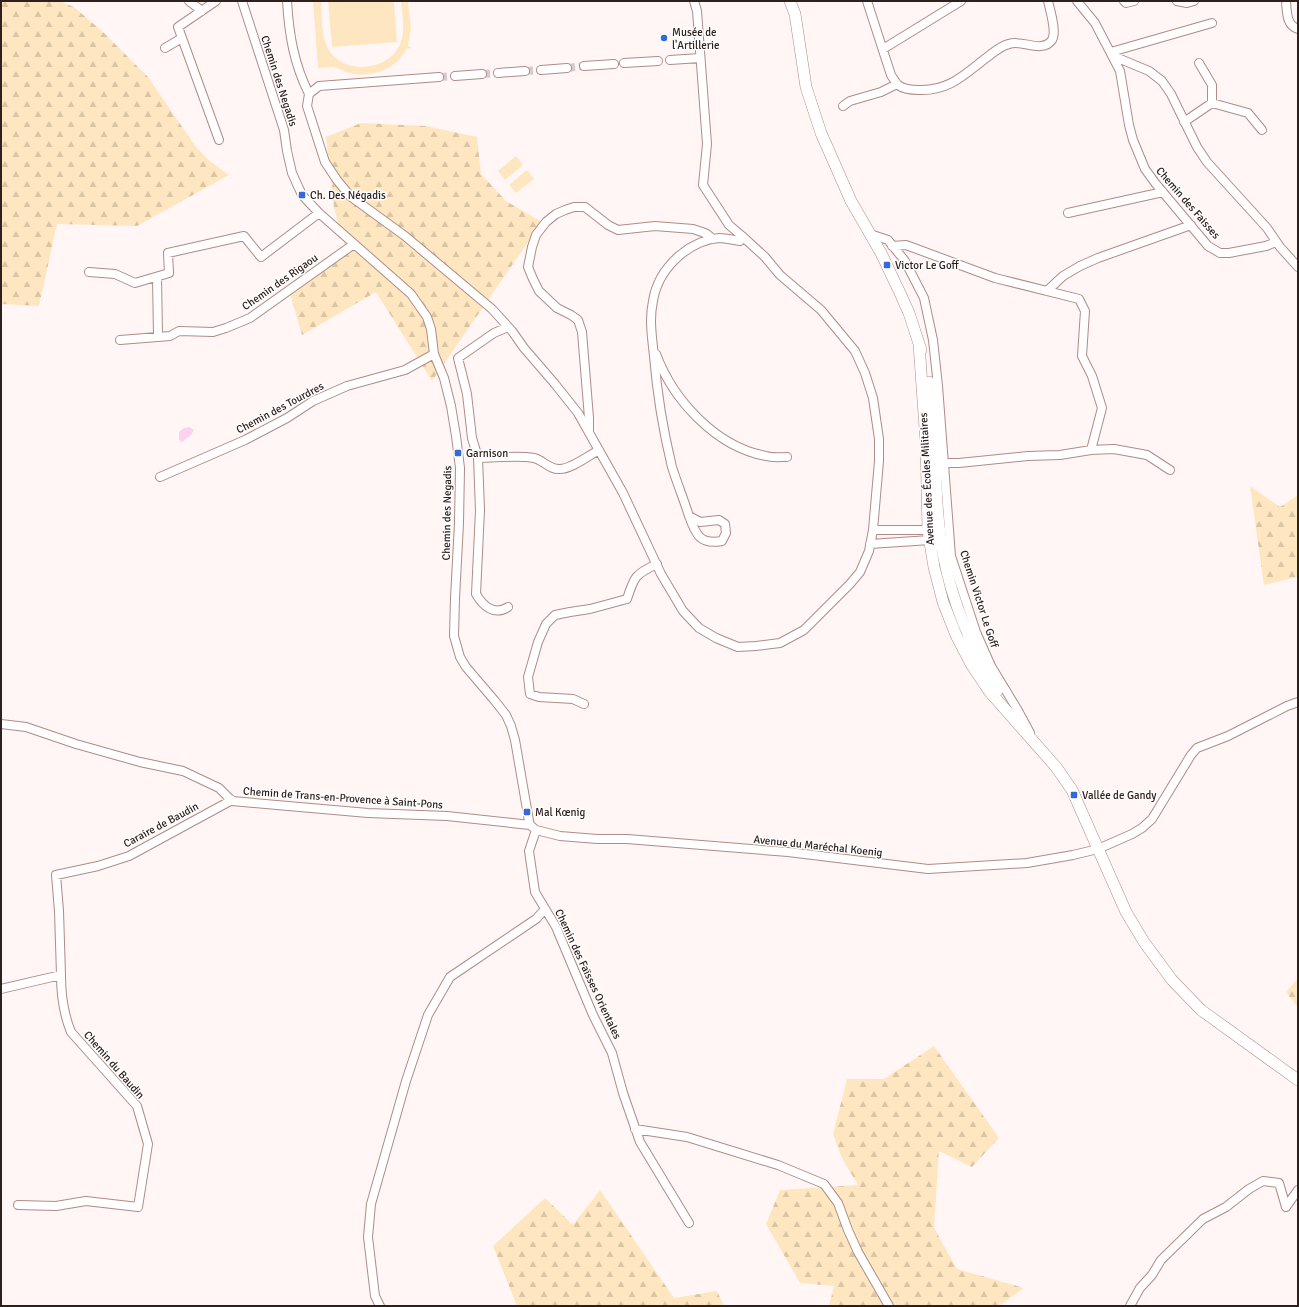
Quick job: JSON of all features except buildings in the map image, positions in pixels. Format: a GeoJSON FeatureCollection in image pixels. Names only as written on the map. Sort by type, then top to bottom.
{"type":"FeatureCollection","features":[{"type":"Feature","properties":{"kind":"street"},"geometry":{"type":"LineString","coordinates":[[189,1],[202,11]]}},
{"type":"Feature","properties":{"kind":"street"},"geometry":{"type":"LineString","coordinates":[[216,1],[178,27],[219,140]]}},
{"type":"Feature","properties":{"kind":"street","name":"Chemin des Negadis"},"geometry":{"type":"LineString","coordinates":[[242,1],[284,130],[292,173],[302,194],[319,214],[402,285],[420,305],[427,316],[431,329],[434,354],[444,378],[451,406],[460,468],[454,636],[460,657],[466,667],[495,700],[506,715],[511,726],[533,827]]}},
{"type":"Feature","properties":{"kind":"street"},"geometry":{"type":"LineString","coordinates":[[287,1],[292,51],[302,82],[309,94],[307,106],[325,162],[337,180],[350,196],[405,236],[492,309],[567,399],[578,413],[623,493],[672,594],[683,611],[699,628],[716,638],[738,647],[756,646],[780,643],[804,630],[860,572],[869,551],[878,479],[879,439],[873,398],[856,351],[821,310],[780,275],[765,257],[729,225],[703,185],[707,144],[695,1]]}},
{"type":"Feature","properties":{"kind":"street","name":"Avenue des Écoles Militaires"},"geometry":{"type":"LineString","coordinates":[[790,1],[795,14]]}},
{"type":"Feature","properties":{"kind":"street","name":"Avenue des Écoles Militaires"},"geometry":{"type":"LineString","coordinates":[[795,1],[795,14],[806,87],[821,133],[851,201],[870,234],[900,293],[909,313],[919,344],[926,368],[932,400],[935,474],[944,558],[953,593],[965,626],[977,654],[1009,713]]}},
{"type":"Feature","properties":{"kind":"street"},"geometry":{"type":"LineString","coordinates":[[867,1],[892,75],[898,85],[913,90],[928,90],[944,87],[962,78],[996,50],[1008,44],[1017,42],[1037,46],[1046,45],[1052,39],[1054,33],[1048,1]]}},
{"type":"Feature","properties":{"kind":"street"},"geometry":{"type":"LineString","coordinates":[[883,48],[960,1]]}},
{"type":"Feature","properties":{"kind":"street","name":"Chemin des Faisses"},"geometry":{"type":"LineString","coordinates":[[1077,1],[1094,23],[1120,71],[1129,125],[1133,140],[1145,169],[1190,225],[1208,246],[1220,253],[1229,253],[1266,246],[1276,242]]}},
{"type":"Feature","properties":{"kind":"street"},"geometry":{"type":"LineString","coordinates":[[1124,1],[1126,3],[1134,1]]}},
{"type":"Feature","properties":{"kind":"street"},"geometry":{"type":"LineString","coordinates":[[1177,1],[1187,3],[1194,1]]}},
{"type":"Feature","properties":{"kind":"street"},"geometry":{"type":"LineString","coordinates":[[1286,1],[1287,18],[1294,28],[1298,29]]}},
{"type":"Feature","properties":{"kind":"street"},"geometry":{"type":"LineString","coordinates":[[1112,54],[1212,23]]}},
{"type":"Feature","properties":{"kind":"street"},"geometry":{"type":"LineString","coordinates":[[165,48],[182,38]]}},
{"type":"Feature","properties":{"kind":"street"},"geometry":{"type":"LineString","coordinates":[[1112,54],[1149,72],[1162,81],[1171,94],[1197,147],[1207,162],[1267,228],[1276,242],[1298,267]]}},
{"type":"Feature","properties":{"kind":"street"},"geometry":{"type":"LineString","coordinates":[[670,60],[700,58]]}},
{"type":"Feature","properties":{"kind":"street"},"geometry":{"type":"LineString","coordinates":[[624,63],[658,61]]}},
{"type":"Feature","properties":{"kind":"street"},"geometry":{"type":"LineString","coordinates":[[1199,63],[1212,85],[1212,103]]}},
{"type":"Feature","properties":{"kind":"street"},"geometry":{"type":"LineString","coordinates":[[584,66],[614,64]]}},
{"type":"Feature","properties":{"kind":"street"},"geometry":{"type":"LineString","coordinates":[[541,70],[568,68]]}},
{"type":"Feature","properties":{"kind":"street"},"geometry":{"type":"LineString","coordinates":[[498,73],[524,71]]}},
{"type":"Feature","properties":{"kind":"street"},"geometry":{"type":"LineString","coordinates":[[455,76],[482,74]]}},
{"type":"Feature","properties":{"kind":"street"},"geometry":{"type":"LineString","coordinates":[[309,94],[319,86],[439,77]]}},
{"type":"Feature","properties":{"kind":"street"},"geometry":{"type":"LineString","coordinates":[[843,106],[850,101],[881,92],[897,84]]}},
{"type":"Feature","properties":{"kind":"street"},"geometry":{"type":"LineString","coordinates":[[1184,122],[1212,103],[1248,112],[1262,130]]}},
{"type":"Feature","properties":{"kind":"street"},"geometry":{"type":"LineString","coordinates":[[1068,213],[1163,192]]}},
{"type":"Feature","properties":{"kind":"street"},"geometry":{"type":"LineString","coordinates":[[589,432],[589,410],[582,332],[578,320],[557,308],[539,291],[532,279],[528,267],[532,246],[536,235],[546,222],[556,214],[574,207],[585,207],[608,225],[618,230],[655,226],[670,227],[702,232],[713,239]]}},
{"type":"Feature","properties":{"kind":"street"},"geometry":{"type":"LineString","coordinates":[[89,272],[115,274],[134,283],[169,273],[168,253],[244,236],[261,257],[319,214]]}},
{"type":"Feature","properties":{"kind":"street"},"geometry":{"type":"LineString","coordinates":[[1047,291],[1063,276],[1086,263],[1190,225]]}},
{"type":"Feature","properties":{"kind":"street","name":"Chemin Victor Le Goff"},"geometry":{"type":"LineString","coordinates":[[870,234],[888,240],[905,261],[924,298],[933,340],[938,386],[951,556],[976,632],[990,666],[1017,708],[1035,743]]}},
{"type":"Feature","properties":{"kind":"street"},"geometry":{"type":"LineString","coordinates":[[689,516],[700,522],[719,520],[725,524],[726,533],[722,541],[713,543],[702,540],[696,532],[689,516],[673,468],[663,424],[653,344],[651,323],[653,302],[656,288],[665,270],[687,249],[706,240],[719,238],[740,241],[742,236]]}},
{"type":"Feature","properties":{"kind":"street","name":"Chemin des Rigaou"},"geometry":{"type":"LineString","coordinates":[[120,340],[170,336],[180,331],[214,332],[226,328],[250,318],[354,244]]}},
{"type":"Feature","properties":{"kind":"street"},"geometry":{"type":"LineString","coordinates":[[892,246],[906,245],[995,278],[1079,299],[1085,311],[1082,356],[1092,376],[1102,408],[1091,450]]}},
{"type":"Feature","properties":{"kind":"street"},"geometry":{"type":"LineString","coordinates":[[157,277],[158,336]]}},
{"type":"Feature","properties":{"kind":"street"},"geometry":{"type":"LineString","coordinates":[[508,327],[494,332],[458,358],[467,394],[472,438],[478,458],[480,510],[476,594],[481,602],[491,610],[504,610],[508,607]]}},
{"type":"Feature","properties":{"kind":"street"},"geometry":{"type":"LineString","coordinates":[[653,344],[671,384],[682,400],[710,430],[733,445],[753,454],[767,457],[787,457]]}},
{"type":"Feature","properties":{"kind":"street","name":"Avenue des Écoles Militaires"},"geometry":{"type":"LineString","coordinates":[[919,344],[926,442],[929,535],[934,567],[943,602],[956,635],[971,664],[989,691],[1056,767],[1072,790],[1126,912],[1144,942],[1172,980],[1202,1010],[1298,1080]]}},
{"type":"Feature","properties":{"kind":"street","name":"Chemin des Tourdres"},"geometry":{"type":"LineString","coordinates":[[160,477],[245,440],[287,418],[313,401],[347,386],[405,370],[434,354]]}},
{"type":"Feature","properties":{"kind":"street"},"geometry":{"type":"LineString","coordinates":[[478,458],[536,458],[548,466],[558,470],[566,468],[599,450]]}},
{"type":"Feature","properties":{"kind":"street"},"geometry":{"type":"LineString","coordinates":[[944,463],[959,463],[1028,456],[1060,455],[1091,450],[1114,450],[1147,455],[1170,470]]}},
{"type":"Feature","properties":{"kind":"street"},"geometry":{"type":"LineString","coordinates":[[872,530],[941,536]]}},
{"type":"Feature","properties":{"kind":"street"},"geometry":{"type":"LineString","coordinates":[[870,544],[929,535]]}},
{"type":"Feature","properties":{"kind":"street"},"geometry":{"type":"LineString","coordinates":[[584,704],[573,699],[539,698],[530,694],[528,677],[538,642],[546,624],[555,615],[590,609],[627,599],[633,579],[641,572],[657,564]]}},
{"type":"Feature","properties":{"kind":"street","name":"Avenue du Maréchal Koenig"},"geometry":{"type":"LineString","coordinates":[[533,827],[560,836],[597,840],[627,839],[788,852],[928,869],[1028,862],[1073,855],[1098,849],[1142,828],[1152,819],[1191,755],[1197,748],[1234,733],[1298,702]]}},
{"type":"Feature","properties":{"kind":"street","name":"Chemin de Trans-en-Provence à Saint-Pons"},"geometry":{"type":"LineString","coordinates":[[1,724],[26,726],[76,744],[140,762],[183,771],[219,788],[232,800],[305,808],[400,815],[448,816],[533,827]]}},
{"type":"Feature","properties":{"kind":"street","name":"Caraire de Baudin"},"geometry":{"type":"LineString","coordinates":[[61,974],[56,875],[98,866],[128,856],[232,800]]}},
{"type":"Feature","properties":{"kind":"street","name":"Chemin des Faïsses Orientales"},"geometry":{"type":"LineString","coordinates":[[533,827],[529,851],[535,892],[556,927],[593,1015],[612,1053],[623,1093],[640,1142],[690,1223]]}},
{"type":"Feature","properties":{"kind":"street"},"geometry":{"type":"LineString","coordinates":[[380,1306],[375,1296],[368,1237],[371,1204],[406,1081],[428,1015],[450,977],[536,919],[545,909]]}},
{"type":"Feature","properties":{"kind":"street"},"geometry":{"type":"LineString","coordinates":[[1,989],[61,974]]}},
{"type":"Feature","properties":{"kind":"street","name":"Chemin du Baudin"},"geometry":{"type":"LineString","coordinates":[[18,1205],[56,1206],[86,1201],[138,1207],[148,1144],[137,1106],[71,1032],[68,1024],[61,986],[61,974]]}},
{"type":"Feature","properties":{"kind":"street"},"geometry":{"type":"LineString","coordinates":[[635,1129],[687,1137],[778,1165],[824,1184],[838,1203],[858,1252],[889,1306]]}},
{"type":"Feature","properties":{"kind":"street"},"geometry":{"type":"LineString","coordinates":[[1130,1306],[1140,1288],[1152,1275],[1161,1260],[1203,1219],[1226,1207],[1249,1189],[1263,1181],[1279,1183],[1286,1207],[1298,1190]]}},
{"type":"Feature","properties":{"kind":"green space"},"geometry":{"type":"Polygon","coordinates":[[[1,1],[59,1],[74,7],[103,32],[148,77],[196,147],[211,162],[229,175],[137,226],[57,224],[39,306],[1,304],[1,1]]]}},
{"type":"Feature","properties":{"kind":"green space"},"geometry":{"type":"Polygon","coordinates":[[[313,1],[321,1],[324,39],[332,54],[351,66],[363,67],[385,61],[394,54],[400,44],[403,34],[401,1],[408,1],[411,29],[408,46],[411,47],[411,49],[407,48],[398,61],[392,66],[385,70],[370,74],[354,74],[335,67],[318,68],[313,1]]]}},
{"type":"Feature","properties":{"kind":"green space"},"geometry":{"type":"Polygon","coordinates":[[[328,1],[394,1],[397,42],[332,47],[328,1]]]}},
{"type":"Feature","properties":{"kind":"green space"},"geometry":{"type":"Polygon","coordinates":[[[361,123],[426,126],[477,137],[481,174],[506,201],[542,222],[432,381],[376,292],[302,335],[288,287],[345,247],[334,208],[326,137],[361,123]]]}},
{"type":"Feature","properties":{"kind":"green space"},"geometry":{"type":"Polygon","coordinates":[[[516,156],[523,165],[505,180],[498,171],[516,156]]]}},
{"type":"Feature","properties":{"kind":"green space"},"geometry":{"type":"Polygon","coordinates":[[[527,170],[534,179],[516,193],[509,185],[527,170]]]}},
{"type":"Feature","properties":{"kind":"green space"},"geometry":{"type":"Polygon","coordinates":[[[1250,486],[1280,507],[1298,495],[1298,577],[1264,585],[1250,486]]]}},
{"type":"Feature","properties":{"kind":"green space"},"geometry":{"type":"Polygon","coordinates":[[[1298,978],[1298,1008],[1286,992],[1298,978]]]}},
{"type":"Feature","properties":{"kind":"green space"},"geometry":{"type":"Polygon","coordinates":[[[934,1046],[999,1138],[972,1167],[939,1151],[934,1228],[957,1269],[1024,1288],[999,1306],[829,1306],[834,1286],[800,1283],[766,1224],[780,1190],[858,1185],[842,1158],[833,1134],[847,1079],[884,1079],[934,1046]]]}},
{"type":"Feature","properties":{"kind":"green space"},"geometry":{"type":"Polygon","coordinates":[[[600,1190],[674,1298],[717,1291],[724,1306],[517,1306],[493,1246],[545,1198],[573,1225],[600,1190]]]}},
{"type":"Feature","properties":{"kind":"shaded area"},"geometry":{"type":"Polygon","coordinates":[[[189,427],[194,430],[191,435],[182,442],[179,440],[179,432],[184,428],[189,427]]]}},
{"type":"Feature","properties":{"kind":"tunnel"},"geometry":{"type":"LineString","coordinates":[[567,68],[584,66]]}},
{"type":"Feature","properties":{"kind":"tunnel"},"geometry":{"type":"LineString","coordinates":[[525,71],[541,70]]}},
{"type":"Feature","properties":{"kind":"tunnel"},"geometry":{"type":"LineString","coordinates":[[482,74],[498,73]]}},
{"type":"Feature","properties":{"kind":"tunnel"},"geometry":{"type":"LineString","coordinates":[[439,77],[455,76]]}},
{"type":"Feature","properties":{"kind":"place","name":"Musée de l'Artillerie"},"geometry":{"type":"Point","coordinates":[664,38]}},
{"type":"Feature","properties":{"kind":"place","name":"Ch. Des Négadis"},"geometry":{"type":"Point","coordinates":[302,195]}},
{"type":"Feature","properties":{"kind":"place","name":"Victor Le Goff"},"geometry":{"type":"Point","coordinates":[887,265]}},
{"type":"Feature","properties":{"kind":"place","name":"Garnison"},"geometry":{"type":"Point","coordinates":[458,453]}},
{"type":"Feature","properties":{"kind":"place","name":"Vallée de Gandy"},"geometry":{"type":"Point","coordinates":[1074,795]}},
{"type":"Feature","properties":{"kind":"place","name":"Mal Kœnig"},"geometry":{"type":"Point","coordinates":[527,812]}}]}
